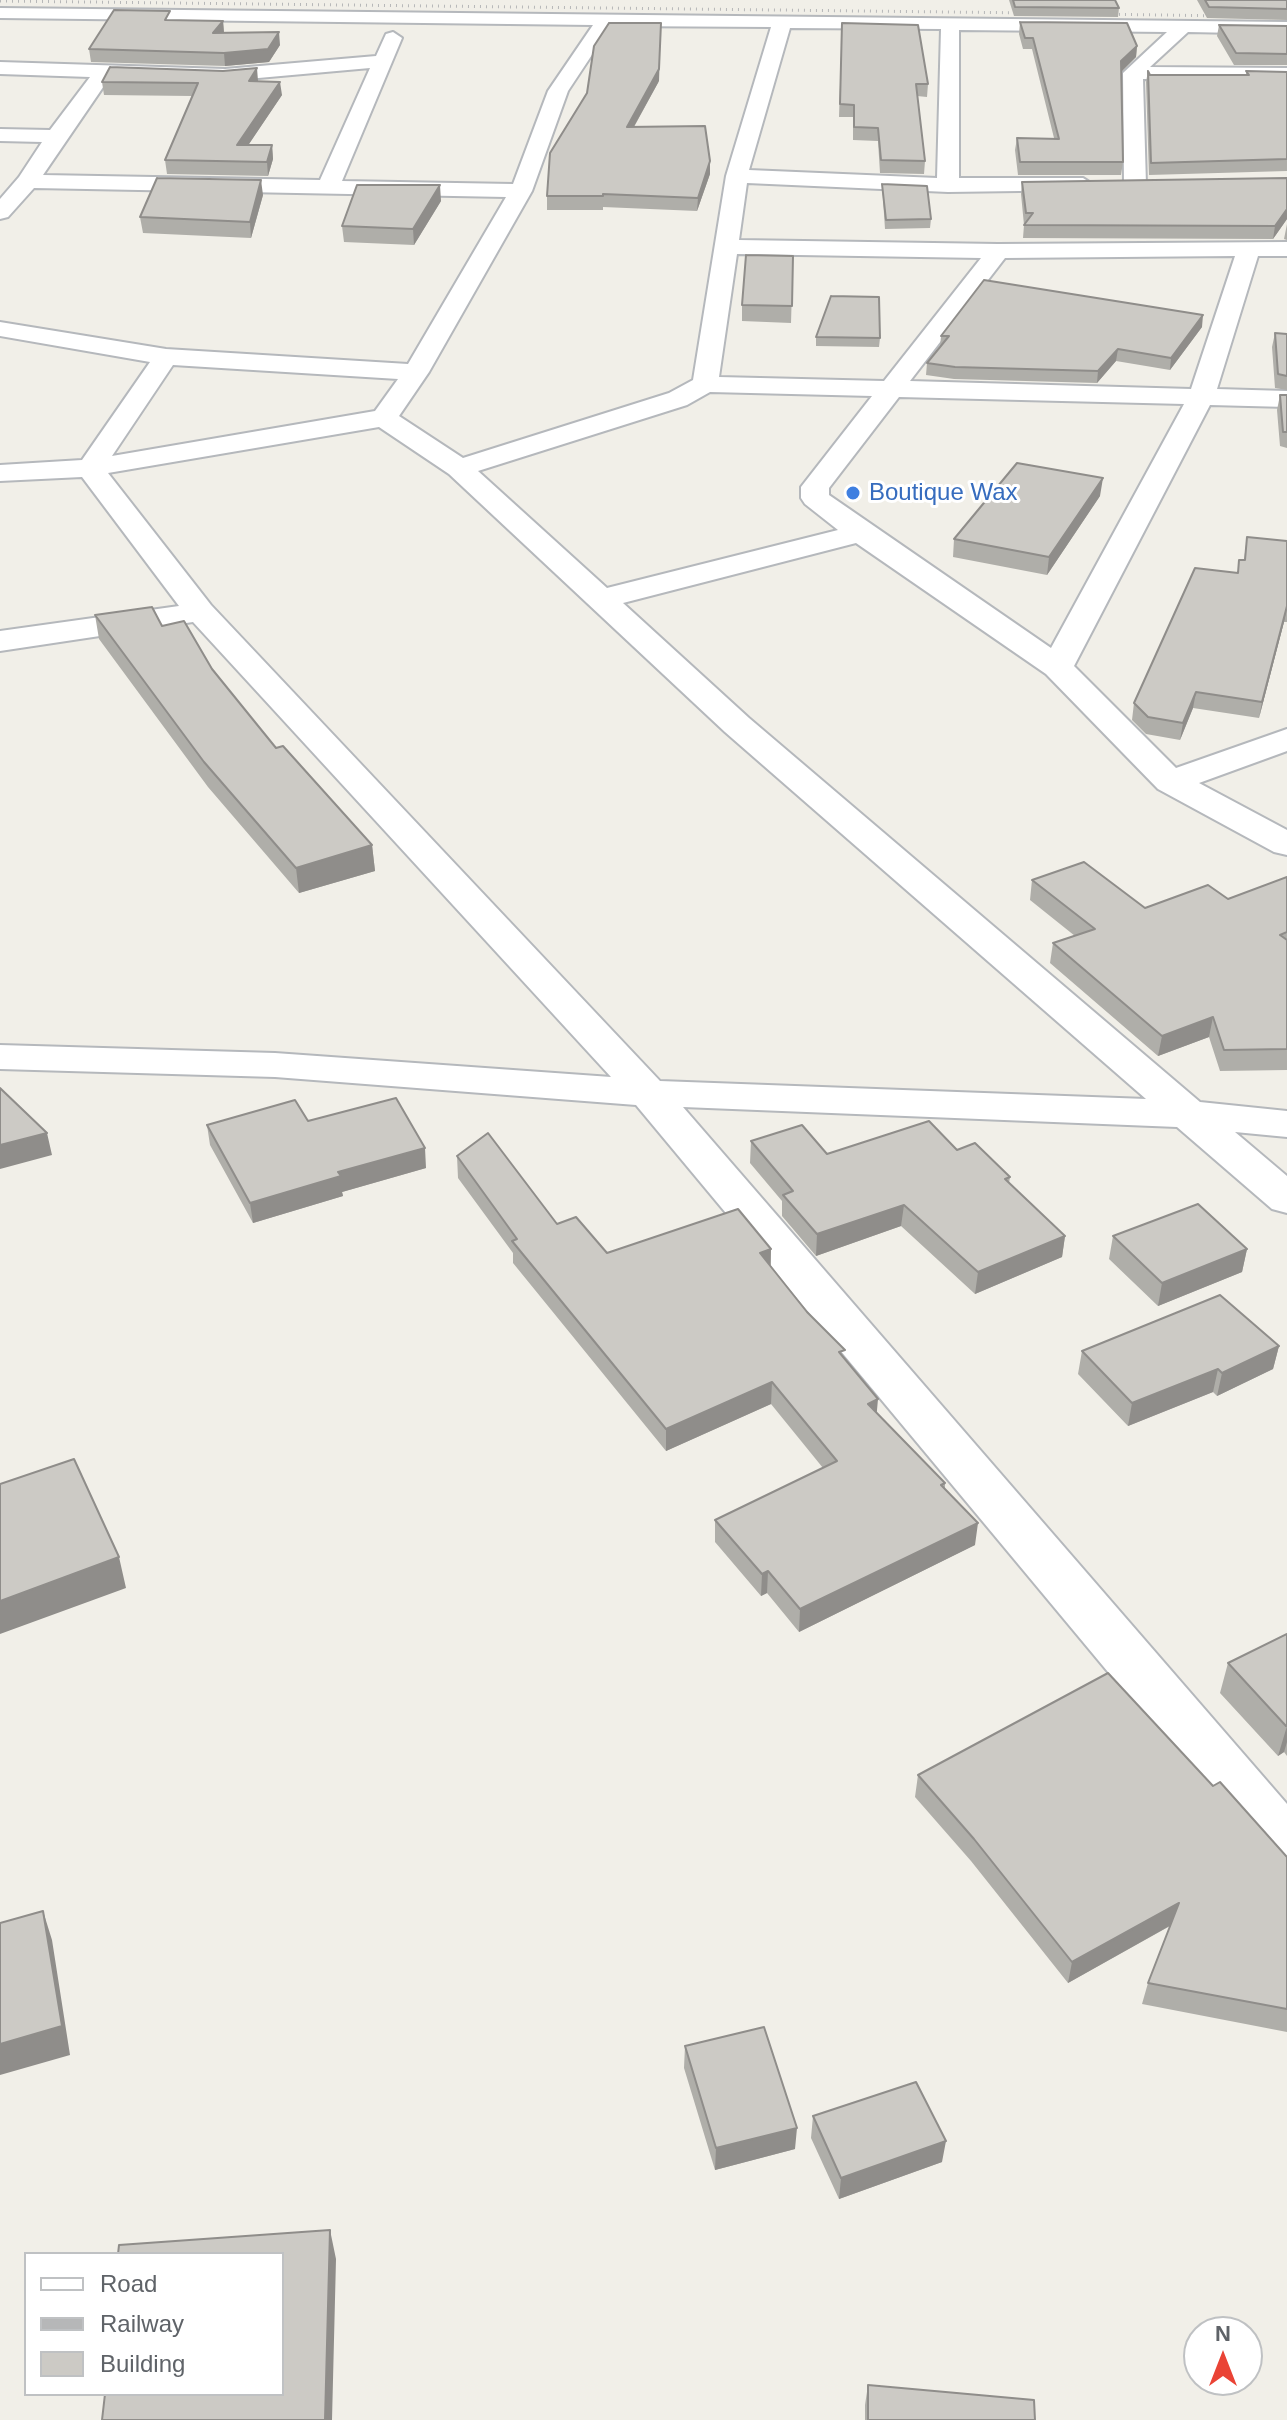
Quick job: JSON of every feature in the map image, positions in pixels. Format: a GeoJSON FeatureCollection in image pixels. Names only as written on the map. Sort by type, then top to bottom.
{"type":"FeatureCollection","features":[{"type":"Feature","properties":{"kind":"street"},"geometry":{"type":"LineString","coordinates":[[0,13],[118,7],[402,18],[1287,28]]}},
{"type":"Feature","properties":{"kind":"street"},"geometry":{"type":"LineString","coordinates":[[328,187],[402,18]]}},
{"type":"Feature","properties":{"kind":"street"},"geometry":{"type":"LineString","coordinates":[[384,418],[416,372],[521,191],[558,91],[606,20]]}},
{"type":"Feature","properties":{"kind":"street"},"geometry":{"type":"LineString","coordinates":[[705,384],[737,176],[782,23]]}},
{"type":"Feature","properties":{"kind":"street"},"geometry":{"type":"LineString","coordinates":[[948,185],[950,25]]}},
{"type":"Feature","properties":{"kind":"street"},"geometry":{"type":"LineString","coordinates":[[737,176],[948,185],[1127,185],[1133,73],[1182,28]]}},
{"type":"Feature","properties":{"kind":"street"},"geometry":{"type":"LineString","coordinates":[[0,68],[247,75],[382,61]]}},
{"type":"Feature","properties":{"kind":"street"},"geometry":{"type":"LineString","coordinates":[[0,212],[28,181],[56,136],[103,73]]}},
{"type":"Feature","properties":{"kind":"street"},"geometry":{"type":"LineString","coordinates":[[1133,73],[1287,74]]}},
{"type":"Feature","properties":{"kind":"street"},"geometry":{"type":"LineString","coordinates":[[0,135],[56,136]]}},
{"type":"Feature","properties":{"kind":"street"},"geometry":{"type":"LineString","coordinates":[[28,181],[521,191]]}},
{"type":"Feature","properties":{"kind":"street"},"geometry":{"type":"LineString","coordinates":[[727,247],[998,251],[1287,249]]}},
{"type":"Feature","properties":{"kind":"street"},"geometry":{"type":"LineString","coordinates":[[1057,667],[1201,397],[1249,249]]}},
{"type":"Feature","properties":{"kind":"street"},"geometry":{"type":"LineString","coordinates":[[998,251],[815,487],[815,498],[1057,667],[1170,782],[1287,844]]}},
{"type":"Feature","properties":{"kind":"street"},"geometry":{"type":"LineString","coordinates":[[0,329],[166,357],[416,372]]}},
{"type":"Feature","properties":{"kind":"street"},"geometry":{"type":"LineString","coordinates":[[90,468],[166,357]]}},
{"type":"Feature","properties":{"kind":"street"},"geometry":{"type":"LineString","coordinates":[[459,468],[678,399],[705,384],[1287,399]]}},
{"type":"Feature","properties":{"kind":"street"},"geometry":{"type":"LineString","coordinates":[[0,473],[90,468],[384,418],[459,468],[737,725],[1287,1199]]}},
{"type":"Feature","properties":{"kind":"street"},"geometry":{"type":"LineString","coordinates":[[90,468],[200,612],[648,1093],[1287,1845]]}},
{"type":"Feature","properties":{"kind":"street"},"geometry":{"type":"LineString","coordinates":[[602,599],[861,533]]}},
{"type":"Feature","properties":{"kind":"street"},"geometry":{"type":"LineString","coordinates":[[0,641],[200,612]]}},
{"type":"Feature","properties":{"kind":"street"},"geometry":{"type":"LineString","coordinates":[[1170,782],[1287,739]]}},
{"type":"Feature","properties":{"kind":"street"},"geometry":{"type":"LineString","coordinates":[[0,1057],[275,1065],[648,1093],[1189,1114],[1287,1124]]}},
{"type":"Feature","properties":{"kind":"building"},"geometry":{"type":"Polygon","coordinates":[[[1013,0],[1115,0],[1119,8],[1015,7],[1013,0]]]}},
{"type":"Feature","properties":{"kind":"building"},"geometry":{"type":"Polygon","coordinates":[[[1205,0],[1287,0],[1287,9],[1209,7],[1205,0]]]}},
{"type":"Feature","properties":{"kind":"building"},"geometry":{"type":"Polygon","coordinates":[[[114,10],[170,11],[165,20],[223,21],[213,33],[279,32],[268,49],[224,53],[89,49],[114,10]]]}},
{"type":"Feature","properties":{"kind":"building"},"geometry":{"type":"Polygon","coordinates":[[[1020,22],[1127,23],[1137,46],[1121,61],[1123,162],[1020,162],[1017,138],[1059,139],[1033,38],[1025,38],[1020,22]]]}},
{"type":"Feature","properties":{"kind":"building"},"geometry":{"type":"Polygon","coordinates":[[[609,23],[661,23],[659,69],[627,127],[705,126],[710,161],[698,198],[603,194],[547,196],[550,153],[587,93],[594,46],[609,23]]]}},
{"type":"Feature","properties":{"kind":"building"},"geometry":{"type":"Polygon","coordinates":[[[842,23],[918,25],[928,84],[916,84],[925,161],[881,160],[878,128],[854,127],[854,105],[840,104],[842,23]]]}},
{"type":"Feature","properties":{"kind":"building"},"geometry":{"type":"Polygon","coordinates":[[[1219,25],[1287,26],[1287,54],[1236,53],[1219,25]]]}},
{"type":"Feature","properties":{"kind":"building"},"geometry":{"type":"Polygon","coordinates":[[[110,67],[223,71],[257,68],[249,81],[280,82],[237,145],[272,145],[267,162],[165,160],[198,83],[102,82],[110,67]]]}},
{"type":"Feature","properties":{"kind":"building"},"geometry":{"type":"Polygon","coordinates":[[[1148,71],[1150,75],[1287,72],[1287,159],[1151,163],[1148,71]]]}},
{"type":"Feature","properties":{"kind":"building"},"geometry":{"type":"Polygon","coordinates":[[[157,178],[261,180],[250,222],[140,217],[157,178]]]}},
{"type":"Feature","properties":{"kind":"building"},"geometry":{"type":"Polygon","coordinates":[[[1287,178],[1287,209],[1275,226],[1024,225],[1033,213],[1026,213],[1022,182],[1287,178]]]}},
{"type":"Feature","properties":{"kind":"building"},"geometry":{"type":"Polygon","coordinates":[[[882,184],[927,186],[931,219],[886,220],[882,184]]]}},
{"type":"Feature","properties":{"kind":"building"},"geometry":{"type":"Polygon","coordinates":[[[357,185],[440,185],[413,229],[342,226],[357,185]]]}},
{"type":"Feature","properties":{"kind":"building"},"geometry":{"type":"Polygon","coordinates":[[[746,255],[793,256],[792,306],[742,305],[746,255]]]}},
{"type":"Feature","properties":{"kind":"building"},"geometry":{"type":"Polygon","coordinates":[[[984,280],[1203,315],[1171,358],[1118,349],[1098,371],[955,367],[927,363],[949,336],[941,336],[984,280]]]}},
{"type":"Feature","properties":{"kind":"building"},"geometry":{"type":"Polygon","coordinates":[[[831,296],[879,297],[880,338],[816,337],[831,296]]]}},
{"type":"Feature","properties":{"kind":"building"},"geometry":{"type":"Polygon","coordinates":[[[1275,333],[1287,334],[1287,376],[1278,374],[1275,333]]]}},
{"type":"Feature","properties":{"kind":"building"},"geometry":{"type":"Polygon","coordinates":[[[1280,395],[1287,395],[1287,432],[1283,432],[1280,395]]]}},
{"type":"Feature","properties":{"kind":"building"},"geometry":{"type":"Polygon","coordinates":[[[1017,463],[1103,478],[1049,557],[954,539],[1017,463]]]}},
{"type":"Feature","properties":{"kind":"building"},"geometry":{"type":"Polygon","coordinates":[[[1247,537],[1287,541],[1287,606],[1262,702],[1196,692],[1183,723],[1148,717],[1134,703],[1195,568],[1238,573],[1239,560],[1245,560],[1247,537]]]}},
{"type":"Feature","properties":{"kind":"building"},"geometry":{"type":"Polygon","coordinates":[[[152,607],[162,626],[184,621],[212,669],[276,748],[283,746],[372,845],[296,868],[204,762],[95,615],[152,607]]]}},
{"type":"Feature","properties":{"kind":"building"},"geometry":{"type":"Polygon","coordinates":[[[1084,862],[1145,908],[1208,885],[1228,899],[1287,877],[1287,932],[1280,935],[1287,940],[1287,1049],[1224,1050],[1213,1017],[1162,1036],[1053,943],[1095,929],[1032,880],[1084,862]]]}},
{"type":"Feature","properties":{"kind":"building"},"geometry":{"type":"Polygon","coordinates":[[[0,1088],[47,1133],[0,1145],[0,1088]]]}},
{"type":"Feature","properties":{"kind":"building"},"geometry":{"type":"Polygon","coordinates":[[[396,1098],[425,1148],[338,1172],[341,1176],[250,1203],[207,1125],[295,1100],[308,1121],[396,1098]]]}},
{"type":"Feature","properties":{"kind":"building"},"geometry":{"type":"Polygon","coordinates":[[[929,1121],[957,1150],[975,1143],[1010,1177],[1005,1179],[1065,1236],[978,1272],[904,1205],[817,1234],[783,1195],[793,1191],[751,1141],[802,1125],[827,1154],[929,1121]]]}},
{"type":"Feature","properties":{"kind":"building"},"geometry":{"type":"Polygon","coordinates":[[[488,1133],[557,1224],[576,1217],[607,1253],[738,1209],[771,1249],[760,1253],[807,1312],[845,1350],[839,1352],[878,1399],[868,1404],[945,1483],[941,1485],[978,1523],[800,1609],[768,1571],[762,1574],[715,1520],[837,1461],[772,1382],[666,1429],[512,1241],[517,1239],[457,1156],[488,1133]]]}},
{"type":"Feature","properties":{"kind":"building"},"geometry":{"type":"Polygon","coordinates":[[[1198,1204],[1247,1249],[1162,1283],[1113,1236],[1198,1204]]]}},
{"type":"Feature","properties":{"kind":"building"},"geometry":{"type":"Polygon","coordinates":[[[1220,1295],[1279,1346],[1222,1373],[1218,1369],[1132,1403],[1082,1351],[1220,1295]]]}},
{"type":"Feature","properties":{"kind":"building"},"geometry":{"type":"Polygon","coordinates":[[[74,1459],[119,1557],[0,1601],[0,1484],[74,1459]]]}},
{"type":"Feature","properties":{"kind":"building"},"geometry":{"type":"Polygon","coordinates":[[[1287,1634],[1287,1726],[1286,1726],[1228,1663],[1287,1634]]]}},
{"type":"Feature","properties":{"kind":"building"},"geometry":{"type":"Polygon","coordinates":[[[1108,1673],[1213,1786],[1220,1782],[1287,1857],[1287,2009],[1148,1983],[1179,1903],[1072,1962],[974,1839],[918,1775],[1108,1673]]]}},
{"type":"Feature","properties":{"kind":"building"},"geometry":{"type":"Polygon","coordinates":[[[43,1911],[62,2026],[0,2044],[0,1923],[43,1911]]]}},
{"type":"Feature","properties":{"kind":"building"},"geometry":{"type":"Polygon","coordinates":[[[764,2027],[797,2128],[716,2148],[685,2046],[764,2027]]]}},
{"type":"Feature","properties":{"kind":"building"},"geometry":{"type":"Polygon","coordinates":[[[916,2082],[946,2141],[841,2178],[813,2116],[916,2082]]]}},
{"type":"Feature","properties":{"kind":"building"},"geometry":{"type":"Polygon","coordinates":[[[330,2230],[325,2420],[102,2420],[105,2396],[284,2396],[284,2252],[118,2252],[119,2245],[330,2230]]]}},
{"type":"Feature","properties":{"kind":"building"},"geometry":{"type":"Polygon","coordinates":[[[868,2385],[1034,2400],[1035,2420],[868,2420],[868,2385]]]}},
{"type":"Feature","properties":{"kind":"railway"},"geometry":{"type":"LineString","coordinates":[[0,1],[1035,13]]}},
{"type":"Feature","properties":{"kind":"railway"},"geometry":{"type":"LineString","coordinates":[[1095,14],[1227,16]]}},
{"type":"Feature","properties":{"kind":"place","name":"Boutique Wax"},"geometry":{"type":"Point","coordinates":[853,493]}}]}
